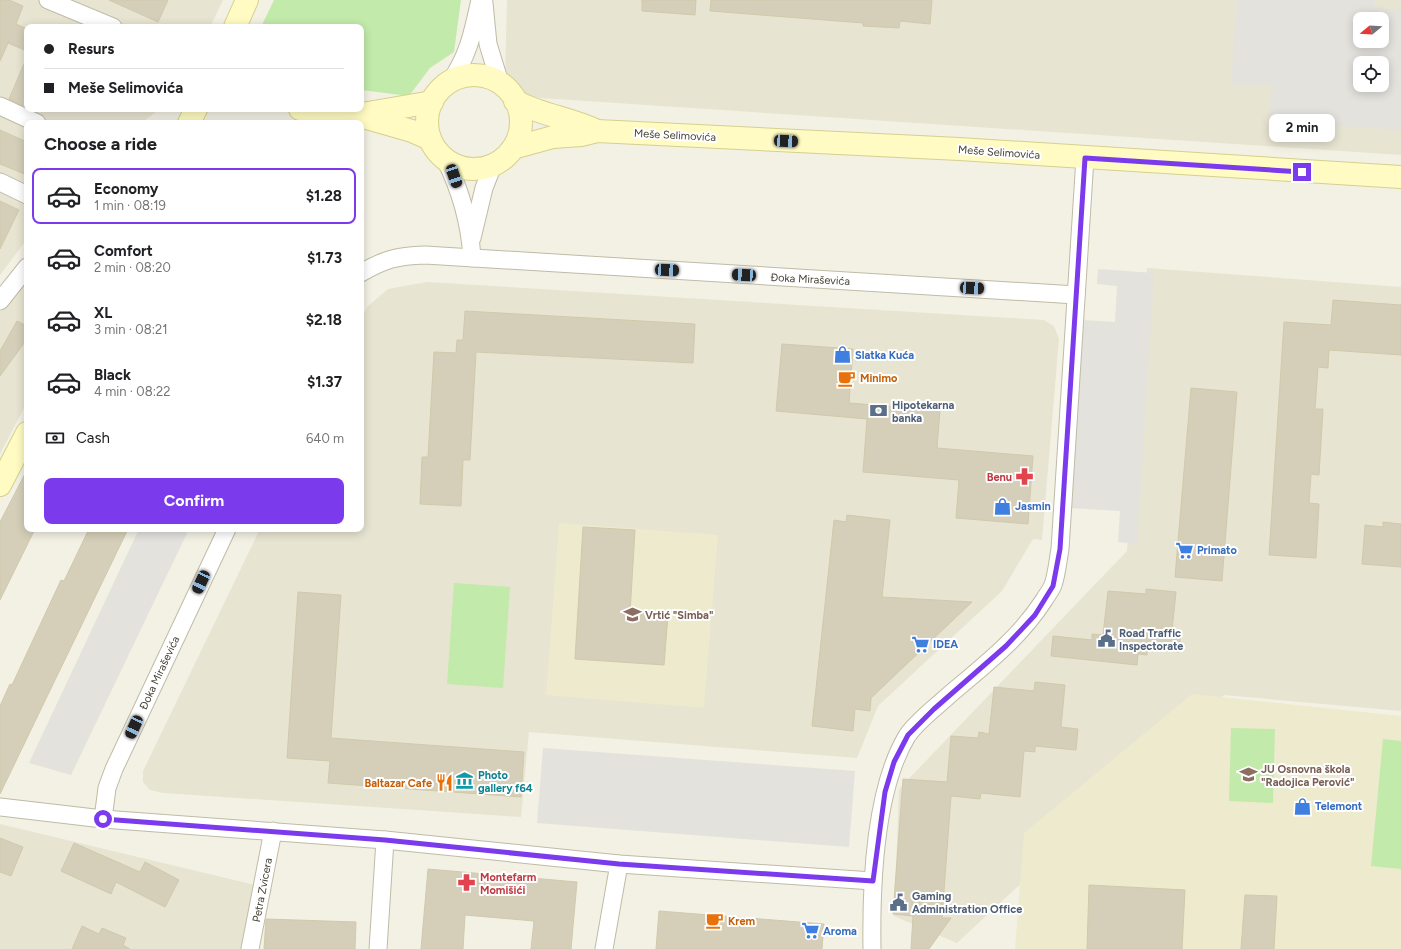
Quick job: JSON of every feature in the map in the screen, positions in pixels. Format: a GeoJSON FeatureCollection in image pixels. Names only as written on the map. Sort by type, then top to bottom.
{"type":"FeatureCollection","features":[{"type":"Feature","properties":{"kind":"street"},"geometry":{"type":"LineString","coordinates":[[48,0],[105,24]]}},
{"type":"Feature","properties":{"kind":"street"},"geometry":{"type":"LineString","coordinates":[[236,24],[248,0]]}},
{"type":"Feature","properties":{"kind":"street"},"geometry":{"type":"LineString","coordinates":[[450,82],[466,76],[477,75],[489,78],[500,83],[509,91],[516,101],[520,112],[521,124],[519,135],[513,148],[504,158],[493,166],[481,170],[456,166],[445,159],[436,150],[430,139],[428,126],[428,114],[432,102],[440,91],[450,82],[462,65],[471,43],[480,0]]}},
{"type":"Feature","properties":{"kind":"street"},"geometry":{"type":"LineString","coordinates":[[484,0],[488,44],[500,83]]}},
{"type":"Feature","properties":{"kind":"street","name":"Meše Selimovića"},"geometry":{"type":"LineString","coordinates":[[516,101],[540,113],[582,124],[597,131]]}},
{"type":"Feature","properties":{"kind":"street"},"geometry":{"type":"LineString","coordinates":[[356,115],[432,102]]}},
{"type":"Feature","properties":{"kind":"street"},"geometry":{"type":"LineString","coordinates":[[0,106],[30,120]]}},
{"type":"Feature","properties":{"kind":"street"},"geometry":{"type":"LineString","coordinates":[[328,112],[356,115],[412,131],[430,139]]}},
{"type":"Feature","properties":{"kind":"street","name":"Meše Selimovića"},"geometry":{"type":"LineString","coordinates":[[513,148],[553,136],[581,135],[597,131],[959,150],[1401,177]]}},
{"type":"Feature","properties":{"kind":"street"},"geometry":{"type":"LineString","coordinates":[[872,949],[873,881],[885,792],[894,762],[908,735],[934,709],[1006,646],[1035,615],[1053,586],[1060,549],[1085,158]]}},
{"type":"Feature","properties":{"kind":"street"},"geometry":{"type":"LineString","coordinates":[[445,159],[459,192],[472,250]]}},
{"type":"Feature","properties":{"kind":"street"},"geometry":{"type":"LineString","coordinates":[[472,250],[484,188],[493,166]]}},
{"type":"Feature","properties":{"kind":"street"},"geometry":{"type":"LineString","coordinates":[[0,182],[24,194]]}},
{"type":"Feature","properties":{"kind":"street","name":"Đoka Miraševića"},"geometry":{"type":"LineString","coordinates":[[364,272],[401,256],[472,250],[1076,295]]}},
{"type":"Feature","properties":{"kind":"street"},"geometry":{"type":"LineString","coordinates":[[2,295],[24,270]]}},
{"type":"Feature","properties":{"kind":"street"},"geometry":{"type":"LineString","coordinates":[[0,485],[24,439]]}},
{"type":"Feature","properties":{"kind":"street","name":"Đoka Miraševića"},"geometry":{"type":"LineString","coordinates":[[103,819],[107,788],[114,770],[225,532]]}},
{"type":"Feature","properties":{"kind":"street"},"geometry":{"type":"LineString","coordinates":[[0,808],[103,819],[385,840],[619,864],[873,881]]}},
{"type":"Feature","properties":{"kind":"street","name":"Petra Zvicera"},"geometry":{"type":"LineString","coordinates":[[250,949],[273,831]]}},
{"type":"Feature","properties":{"kind":"street"},"geometry":{"type":"LineString","coordinates":[[378,949],[385,840]]}},
{"type":"Feature","properties":{"kind":"street"},"geometry":{"type":"LineString","coordinates":[[604,949],[619,864]]}},
{"type":"Feature","properties":{"kind":"shaded area"},"geometry":{"type":"Polygon","coordinates":[[[0,0],[223,0],[211,24],[24,24],[24,112],[156,112],[145,120],[24,120],[24,243],[0,275],[0,0]]]}},
{"type":"Feature","properties":{"kind":"shaded area"},"geometry":{"type":"Polygon","coordinates":[[[507,0],[1401,0],[1401,155],[525,97],[518,82],[505,76],[507,0]]]}},
{"type":"Feature","properties":{"kind":"shaded area"},"geometry":{"type":"Polygon","coordinates":[[[1237,0],[1375,0],[1374,8],[1401,10],[1401,130],[1269,121],[1271,86],[1231,84],[1237,0]]]}},
{"type":"Feature","properties":{"kind":"shaded area"},"geometry":{"type":"Polygon","coordinates":[[[1147,268],[1401,287],[1401,711],[1224,695],[957,943],[894,916],[899,789],[1127,551],[1147,268]]]}},
{"type":"Feature","properties":{"kind":"shaded area"},"geometry":{"type":"Polygon","coordinates":[[[1098,269],[1154,273],[1137,544],[1118,542],[1120,511],[1069,508],[1081,320],[1115,322],[1117,286],[1097,284],[1098,269]]]}},
{"type":"Feature","properties":{"kind":"shaded area"},"geometry":{"type":"Polygon","coordinates":[[[24,282],[24,408],[0,454],[0,312],[24,282]]]}},
{"type":"Feature","properties":{"kind":"shaded area"},"geometry":{"type":"Polygon","coordinates":[[[427,282],[1044,320],[1054,326],[1059,339],[1042,540],[1033,539],[1002,591],[878,706],[857,758],[529,732],[521,817],[163,793],[150,790],[143,782],[143,771],[259,532],[364,532],[364,314],[367,307],[388,289],[427,282]]]}},
{"type":"Feature","properties":{"kind":"shaded area","name":"Vrtić \"Simba\""},"geometry":{"type":"Polygon","coordinates":[[[559,523],[718,535],[704,708],[546,695],[559,523]]]}},
{"type":"Feature","properties":{"kind":"shaded area"},"geometry":{"type":"Polygon","coordinates":[[[138,532],[188,532],[71,775],[29,763],[138,532]]]}},
{"type":"Feature","properties":{"kind":"shaded area","name":"JU Osnovna škola \"Radojica Perović\""},"geometry":{"type":"Polygon","coordinates":[[[1192,694],[1401,716],[1401,949],[1015,949],[1024,833],[1192,694]]]}},
{"type":"Feature","properties":{"kind":"shaded area"},"geometry":{"type":"Polygon","coordinates":[[[543,748],[855,771],[849,847],[537,823],[543,748]]]}},
{"type":"Feature","properties":{"kind":"shaded area"},"geometry":{"type":"Polygon","coordinates":[[[0,824],[272,889],[253,949],[0,949],[0,824]]]}},
{"type":"Feature","properties":{"kind":"green space"},"geometry":{"type":"Polygon","coordinates":[[[274,0],[461,0],[454,52],[430,68],[409,96],[364,90],[364,24],[262,24],[274,0]]]}},
{"type":"Feature","properties":{"kind":"green space"},"geometry":{"type":"Polygon","coordinates":[[[454,583],[510,587],[503,688],[447,684],[454,583]]]}},
{"type":"Feature","properties":{"kind":"green space"},"geometry":{"type":"Polygon","coordinates":[[[1231,728],[1275,729],[1273,803],[1229,801],[1231,728]]]}},
{"type":"Feature","properties":{"kind":"green space"},"geometry":{"type":"Polygon","coordinates":[[[1383,739],[1401,741],[1401,869],[1371,866],[1383,739]]]}},
{"type":"Feature","properties":{"kind":"building"},"geometry":{"type":"Polygon","coordinates":[[[0,0],[9,0],[23,6],[16,24],[24,28],[24,50],[8,43],[0,61],[0,0]]]}},
{"type":"Feature","properties":{"kind":"building"},"geometry":{"type":"Polygon","coordinates":[[[109,0],[168,0],[158,22],[109,0]]]}},
{"type":"Feature","properties":{"kind":"building"},"geometry":{"type":"Polygon","coordinates":[[[642,0],[696,0],[695,15],[642,11],[642,0]]]}},
{"type":"Feature","properties":{"kind":"building"},"geometry":{"type":"Polygon","coordinates":[[[711,0],[932,0],[930,24],[900,21],[899,28],[863,26],[863,23],[710,11],[711,0]]]}},
{"type":"Feature","properties":{"kind":"building"},"geometry":{"type":"Polygon","coordinates":[[[24,64],[24,106],[9,99],[24,64]]]}},
{"type":"Feature","properties":{"kind":"building"},"geometry":{"type":"Polygon","coordinates":[[[0,130],[24,141],[24,174],[0,164],[0,130]]]}},
{"type":"Feature","properties":{"kind":"building"},"geometry":{"type":"Polygon","coordinates":[[[0,201],[19,210],[0,249],[0,201]]]}},
{"type":"Feature","properties":{"kind":"building"},"geometry":{"type":"Polygon","coordinates":[[[1333,300],[1401,305],[1401,355],[1329,350],[1328,368],[1318,367],[1315,409],[1323,409],[1319,475],[1311,474],[1309,503],[1319,504],[1316,558],[1269,555],[1284,322],[1331,325],[1333,300]]]}},
{"type":"Feature","properties":{"kind":"building"},"geometry":{"type":"Polygon","coordinates":[[[465,311],[695,324],[693,363],[476,352],[470,460],[463,460],[461,506],[420,504],[422,457],[428,457],[434,352],[456,353],[457,340],[463,340],[465,311]]]}},
{"type":"Feature","properties":{"kind":"building"},"geometry":{"type":"Polygon","coordinates":[[[17,321],[24,324],[24,343],[0,376],[0,351],[17,321]]]}},
{"type":"Feature","properties":{"kind":"building"},"geometry":{"type":"Polygon","coordinates":[[[782,344],[853,349],[849,403],[940,410],[937,448],[1033,456],[1028,524],[956,518],[959,480],[863,472],[867,419],[776,411],[782,344]]]}},
{"type":"Feature","properties":{"kind":"building"},"geometry":{"type":"Polygon","coordinates":[[[1191,388],[1237,392],[1222,581],[1175,577],[1191,388]]]}},
{"type":"Feature","properties":{"kind":"building"},"geometry":{"type":"Polygon","coordinates":[[[24,476],[24,532],[34,532],[0,600],[0,522],[24,476]]]}},
{"type":"Feature","properties":{"kind":"building"},"geometry":{"type":"Polygon","coordinates":[[[847,515],[890,520],[882,597],[972,602],[871,698],[870,711],[855,709],[853,731],[812,726],[834,520],[846,522],[847,515]]]}},
{"type":"Feature","properties":{"kind":"building"},"geometry":{"type":"Polygon","coordinates":[[[1383,522],[1401,524],[1401,567],[1362,564],[1365,525],[1383,527],[1383,522]]]}},
{"type":"Feature","properties":{"kind":"building"},"geometry":{"type":"Polygon","coordinates":[[[583,527],[635,530],[630,613],[668,615],[664,665],[575,659],[583,527]]]}},
{"type":"Feature","properties":{"kind":"building"},"geometry":{"type":"Polygon","coordinates":[[[88,532],[127,532],[0,794],[0,706],[10,684],[12,685],[61,580],[64,581],[88,532]]]}},
{"type":"Feature","properties":{"kind":"building"},"geometry":{"type":"Polygon","coordinates":[[[1146,589],[1176,592],[1172,630],[1181,631],[1179,652],[1147,649],[1147,655],[1138,654],[1137,665],[1051,656],[1053,636],[1092,640],[1092,634],[1103,635],[1108,591],[1146,594],[1146,589]]]}},
{"type":"Feature","properties":{"kind":"building"},"geometry":{"type":"Polygon","coordinates":[[[298,592],[341,595],[331,738],[524,752],[521,797],[328,783],[330,761],[287,758],[298,592]]]}},
{"type":"Feature","properties":{"kind":"building"},"geometry":{"type":"Polygon","coordinates":[[[1035,682],[1065,685],[1061,727],[1078,729],[1076,750],[1035,746],[1035,752],[1024,751],[1020,797],[981,793],[980,799],[951,796],[942,918],[951,918],[929,949],[911,949],[913,916],[893,914],[903,779],[947,782],[951,736],[978,738],[979,732],[989,734],[994,687],[1034,691],[1035,682]]]}},
{"type":"Feature","properties":{"kind":"building"},"geometry":{"type":"Polygon","coordinates":[[[0,838],[23,847],[11,876],[0,872],[0,838]]]}},
{"type":"Feature","properties":{"kind":"building"},"geometry":{"type":"Polygon","coordinates":[[[74,843],[140,872],[145,862],[179,880],[165,907],[116,882],[111,894],[61,871],[74,843]]]}},
{"type":"Feature","properties":{"kind":"building"},"geometry":{"type":"Polygon","coordinates":[[[428,869],[577,882],[571,949],[531,949],[534,921],[465,915],[463,949],[421,949],[428,869]]]}},
{"type":"Feature","properties":{"kind":"building"},"geometry":{"type":"Polygon","coordinates":[[[1089,885],[1185,890],[1182,949],[1087,949],[1089,885]]]}},
{"type":"Feature","properties":{"kind":"building"},"geometry":{"type":"Polygon","coordinates":[[[1245,895],[1277,896],[1274,949],[1241,949],[1245,895]]]}},
{"type":"Feature","properties":{"kind":"building"},"geometry":{"type":"Polygon","coordinates":[[[659,911],[824,924],[822,949],[656,949],[659,911]]]}},
{"type":"Feature","properties":{"kind":"building"},"geometry":{"type":"Polygon","coordinates":[[[266,919],[356,922],[355,949],[264,949],[266,919]]]}},
{"type":"Feature","properties":{"kind":"building"},"geometry":{"type":"Polygon","coordinates":[[[82,926],[99,934],[102,928],[126,938],[123,945],[130,949],[72,949],[82,926]]]}},
{"type":"Feature","properties":{"kind":"place","name":"Slatka Kuća"},"geometry":{"type":"Point","coordinates":[842,355]}},
{"type":"Feature","properties":{"kind":"place","name":"Minimo"},"geometry":{"type":"Point","coordinates":[847,378]}},
{"type":"Feature","properties":{"kind":"place","name":"Hipotekarna banka"},"geometry":{"type":"Point","coordinates":[879,411]}},
{"type":"Feature","properties":{"kind":"place","name":"Benu"},"geometry":{"type":"Point","coordinates":[1025,477]}},
{"type":"Feature","properties":{"kind":"place","name":"Jasmin"},"geometry":{"type":"Point","coordinates":[1002,506]}},
{"type":"Feature","properties":{"kind":"place","name":"Primato"},"geometry":{"type":"Point","coordinates":[1184,550]}},
{"type":"Feature","properties":{"kind":"place","name":"Vrtić \"Simba\""},"geometry":{"type":"Point","coordinates":[632,615]}},
{"type":"Feature","properties":{"kind":"place","name":"Road Traffic Inspectorate"},"geometry":{"type":"Point","coordinates":[1106,639]}},
{"type":"Feature","properties":{"kind":"place","name":"IDEA"},"geometry":{"type":"Point","coordinates":[920,644]}},
{"type":"Feature","properties":{"kind":"place","name":"JU Osnovna škola \"Radojica Perović\""},"geometry":{"type":"Point","coordinates":[1248,775]}},
{"type":"Feature","properties":{"kind":"place","name":"Photo gallery f64"},"geometry":{"type":"Point","coordinates":[465,781]}},
{"type":"Feature","properties":{"kind":"place","name":"Baltazar Cafe"},"geometry":{"type":"Point","coordinates":[445,783]}},
{"type":"Feature","properties":{"kind":"place","name":"Telemont"},"geometry":{"type":"Point","coordinates":[1302,806]}},
{"type":"Feature","properties":{"kind":"place","name":"Montefarm Momišići"},"geometry":{"type":"Point","coordinates":[467,883]}},
{"type":"Feature","properties":{"kind":"place","name":"Gaming Administration Office"},"geometry":{"type":"Point","coordinates":[899,902]}},
{"type":"Feature","properties":{"kind":"place","name":"Krem"},"geometry":{"type":"Point","coordinates":[715,921]}},
{"type":"Feature","properties":{"kind":"place","name":"Aroma"},"geometry":{"type":"Point","coordinates":[810,931]}},
{"type":"Feature","properties":{"kind":"route"},"geometry":{"type":"LineString","coordinates":[[103,819],[385,840],[619,864],[873,881],[885,792],[894,762],[908,735],[934,709],[1006,646],[1035,615],[1053,586],[1060,549],[1085,158],[1302,172]]}}]}
